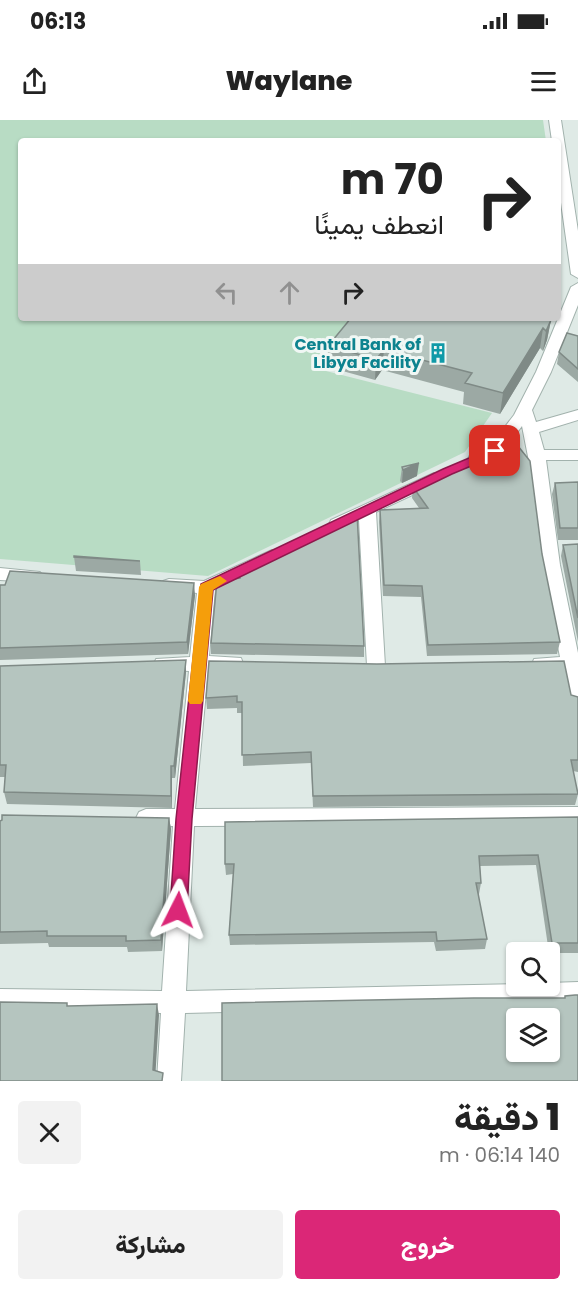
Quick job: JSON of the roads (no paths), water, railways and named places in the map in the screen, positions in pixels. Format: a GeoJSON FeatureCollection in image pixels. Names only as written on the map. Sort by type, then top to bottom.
{"type":"FeatureCollection","features":[{"type":"Feature","properties":{"kind":"street"},"geometry":{"type":"LineString","coordinates":[[555,120],[558,138]]}},
{"type":"Feature","properties":{"kind":"street"},"geometry":{"type":"LineString","coordinates":[[561,158],[574,221],[578,274]]}},
{"type":"Feature","properties":{"kind":"street"},"geometry":{"type":"LineString","coordinates":[[562,164],[578,165]]}},
{"type":"Feature","properties":{"kind":"street"},"geometry":{"type":"LineString","coordinates":[[324,531],[452,469],[495,451],[524,409],[554,347],[578,288]]}},
{"type":"Feature","properties":{"kind":"street"},"geometry":{"type":"LineString","coordinates":[[524,409],[537,455],[549,548],[575,663],[578,701]]}},
{"type":"Feature","properties":{"kind":"street"},"geometry":{"type":"LineString","coordinates":[[531,429],[578,416]]}},
{"type":"Feature","properties":{"kind":"street"},"geometry":{"type":"LineString","coordinates":[[537,455],[578,455]]}},
{"type":"Feature","properties":{"kind":"street"},"geometry":{"type":"LineString","coordinates":[[367,510],[376,666]]}},
{"type":"Feature","properties":{"kind":"street"},"geometry":{"type":"LineString","coordinates":[[149,584],[206,587],[292,546]]}},
{"type":"Feature","properties":{"kind":"street"},"geometry":{"type":"LineString","coordinates":[[549,548],[568,548]]}},
{"type":"Feature","properties":{"kind":"street"},"geometry":{"type":"LineString","coordinates":[[0,574],[46,577]]}},
{"type":"Feature","properties":{"kind":"street"},"geometry":{"type":"LineString","coordinates":[[169,1081],[184,819],[206,587]]}},
{"type":"Feature","properties":{"kind":"street"},"geometry":{"type":"LineString","coordinates":[[525,664],[575,663]]}},
{"type":"Feature","properties":{"kind":"street"},"geometry":{"type":"LineString","coordinates":[[141,664],[258,664]]}},
{"type":"Feature","properties":{"kind":"street"},"geometry":{"type":"LineString","coordinates":[[352,665],[399,666]]}},
{"type":"Feature","properties":{"kind":"street"},"geometry":{"type":"LineString","coordinates":[[127,817],[184,819],[578,816]]}},
{"type":"Feature","properties":{"kind":"street"},"geometry":{"type":"LineString","coordinates":[[0,1000],[173,1002],[578,993]]}},
{"type":"Feature","properties":{"kind":"place","name":"Central Bank of Libya Facility"},"geometry":{"type":"Point","coordinates":[438,353]}}]}
